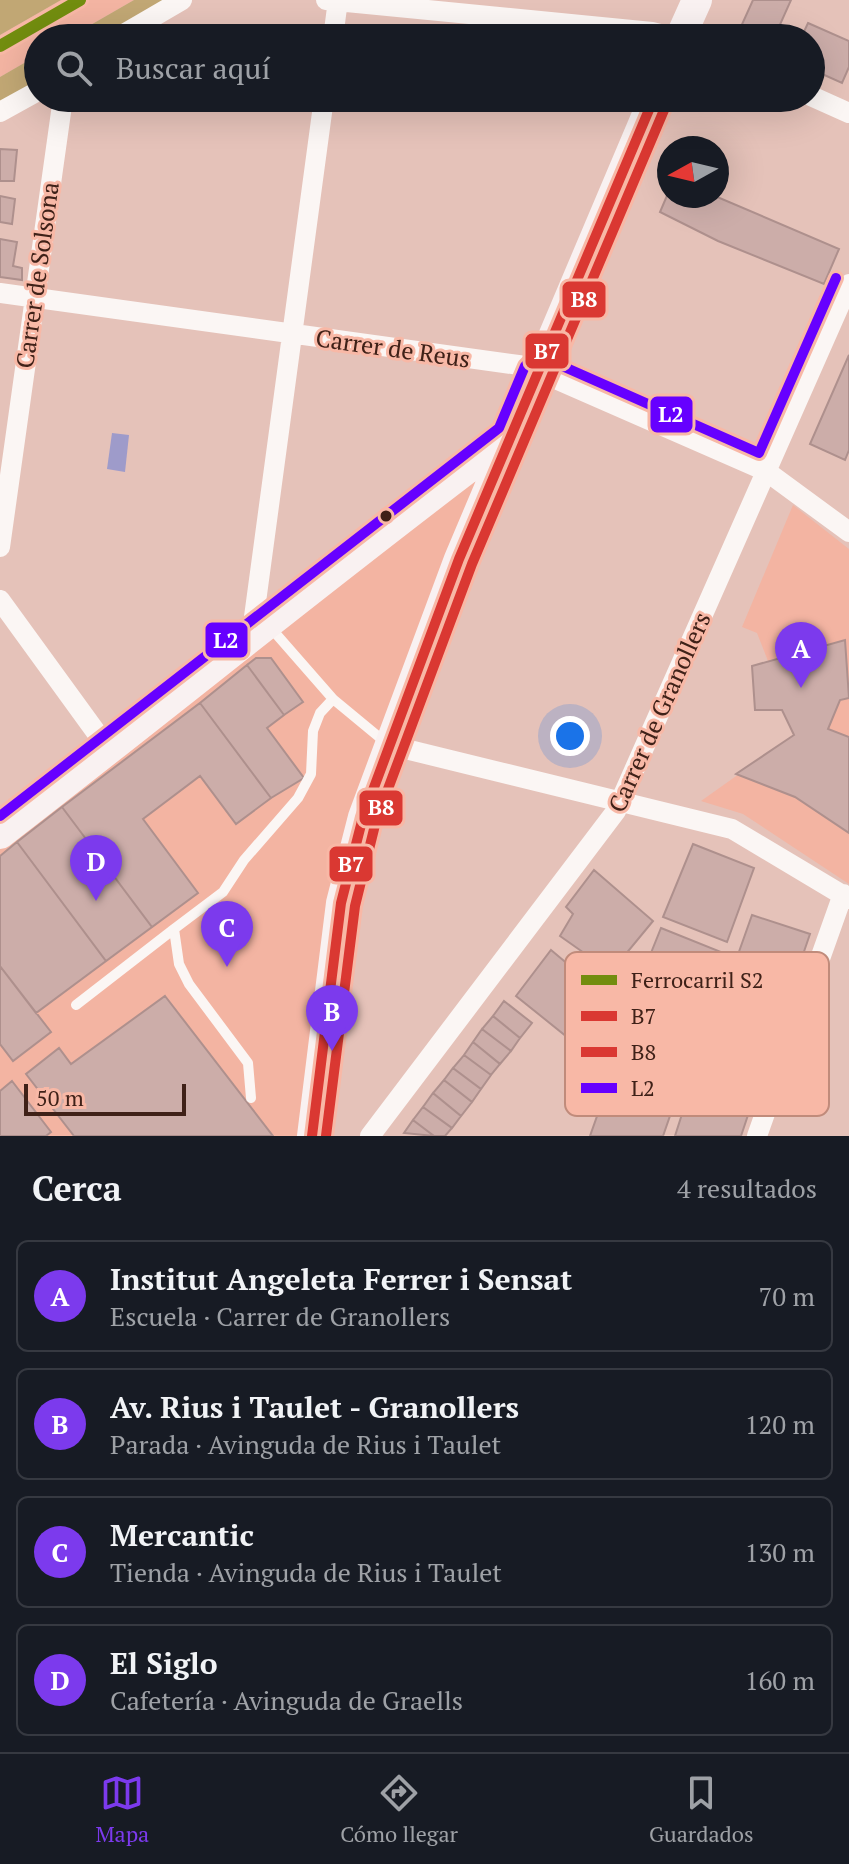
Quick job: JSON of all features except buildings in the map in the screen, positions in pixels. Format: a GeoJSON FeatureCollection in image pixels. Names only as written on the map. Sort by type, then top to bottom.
{"type":"FeatureCollection","features":[{"type":"Feature","properties":{"kind":"street"},"geometry":{"type":"LineString","coordinates":[[141,24],[182,0]]}},
{"type":"Feature","properties":{"kind":"street"},"geometry":{"type":"LineString","coordinates":[[333,24],[334,0],[572,24]]}},
{"type":"Feature","properties":{"kind":"street"},"geometry":{"type":"LineString","coordinates":[[685,24],[697,0]]}},
{"type":"Feature","properties":{"kind":"street"},"geometry":{"type":"LineString","coordinates":[[0,112],[24,99]]}},
{"type":"Feature","properties":{"kind":"street"},"geometry":{"type":"LineString","coordinates":[[825,102],[849,113]]}},
{"type":"Feature","properties":{"kind":"street","name":"Carrer de Solsona"},"geometry":{"type":"LineString","coordinates":[[0,547],[61,112]]}},
{"type":"Feature","properties":{"kind":"street"},"geometry":{"type":"LineString","coordinates":[[260,633],[291,334],[322,112]]}},
{"type":"Feature","properties":{"kind":"street"},"geometry":{"type":"LineString","coordinates":[[312,1136],[341,903],[350,858],[389,745],[510,437],[648,112]]}},
{"type":"Feature","properties":{"kind":"street","name":"Carrer de Granollers"},"geometry":{"type":"LineString","coordinates":[[370,1136],[621,801],[849,284]]}},
{"type":"Feature","properties":{"kind":"street","name":"Carrer de Reus"},"geometry":{"type":"LineString","coordinates":[[0,293],[511,364],[538,371],[766,471],[849,532]]}},
{"type":"Feature","properties":{"kind":"street"},"geometry":{"type":"LineString","coordinates":[[0,834],[260,633],[394,524],[510,437]]}},
{"type":"Feature","properties":{"kind":"street"},"geometry":{"type":"LineString","coordinates":[[0,600],[109,750]]}},
{"type":"Feature","properties":{"kind":"street"},"geometry":{"type":"LineString","coordinates":[[389,745],[732,829],[846,896],[825,952]]}},
{"type":"Feature","properties":{"kind":"street"},"geometry":{"type":"LineString","coordinates":[[757,1136],[764,1116]]}},
{"type":"Feature","properties":{"kind":"lane"},"geometry":{"type":"LineString","coordinates":[[260,633],[276,631],[333,699],[389,745]]}},
{"type":"Feature","properties":{"kind":"lane"},"geometry":{"type":"LineString","coordinates":[[76,1005],[223,892],[244,860],[298,798],[311,774],[313,731],[320,713],[333,699]]}},
{"type":"Feature","properties":{"kind":"lane"},"geometry":{"type":"LineString","coordinates":[[174,929],[179,964],[193,992],[248,1063],[251,1098]]}},
{"type":"Feature","properties":{"kind":"shaded area"},"geometry":{"type":"Polygon","coordinates":[[[0,0],[61,0],[0,35],[0,0]]]}},
{"type":"Feature","properties":{"kind":"shaded area"},"geometry":{"type":"Polygon","coordinates":[[[61,0],[134,0],[92,24],[24,24],[24,63],[0,77],[0,35],[61,0]]]}},
{"type":"Feature","properties":{"kind":"shaded area"},"geometry":{"type":"Polygon","coordinates":[[[134,0],[167,0],[126,24],[92,24],[134,0]]]}},
{"type":"Feature","properties":{"kind":"shaded area"},"geometry":{"type":"Polygon","coordinates":[[[24,63],[24,95],[0,108],[0,77],[24,63]]]}},
{"type":"Feature","properties":{"kind":"shaded area"},"geometry":{"type":"Polygon","coordinates":[[[112,433],[129,435],[125,472],[107,469],[112,433]]]}},
{"type":"Feature","properties":{"kind":"shaded area"},"geometry":{"type":"Polygon","coordinates":[[[510,437],[350,858],[312,1136],[0,1136],[0,834],[510,437]]]}},
{"type":"Feature","properties":{"kind":"shaded area"},"geometry":{"type":"Polygon","coordinates":[[[793,505],[849,549],[849,884],[743,814],[701,801],[794,735],[782,710],[755,710],[752,666],[768,661],[757,633],[742,627],[793,505]]]}},
{"type":"Feature","properties":{"kind":"rail line","name":"S2"},"geometry":{"type":"LineString","coordinates":[[38,24],[80,0]]}},
{"type":"Feature","properties":{"kind":"rail line","name":"S2"},"geometry":{"type":"LineString","coordinates":[[0,46],[24,32]]}},
{"type":"Feature","properties":{"kind":"transit line","name":"B7"},"geometry":{"type":"LineString","coordinates":[[312,1136],[341,903],[363,817],[459,559],[648,112]]}},
{"type":"Feature","properties":{"kind":"transit line","name":"B8"},"geometry":{"type":"LineString","coordinates":[[326,1136],[355,906],[376,821],[472,564],[663,112]]}},
{"type":"Feature","properties":{"kind":"transit line","name":"L2"},"geometry":{"type":"LineString","coordinates":[[0,816],[499,428],[525,366],[532,359],[544,358],[759,453],[836,278]]}},
{"type":"Feature","properties":{"kind":"place","name":"Institut Angeleta Ferrer i Sensat"},"geometry":{"type":"Point","coordinates":[801,688]}},
{"type":"Feature","properties":{"kind":"place","name":"El Siglo"},"geometry":{"type":"Point","coordinates":[96,901]}},
{"type":"Feature","properties":{"kind":"place","name":"Mercantic"},"geometry":{"type":"Point","coordinates":[227,967]}},
{"type":"Feature","properties":{"kind":"place","name":"Av. Rius i Taulet - Granollers"},"geometry":{"type":"Point","coordinates":[332,1051]}}]}
